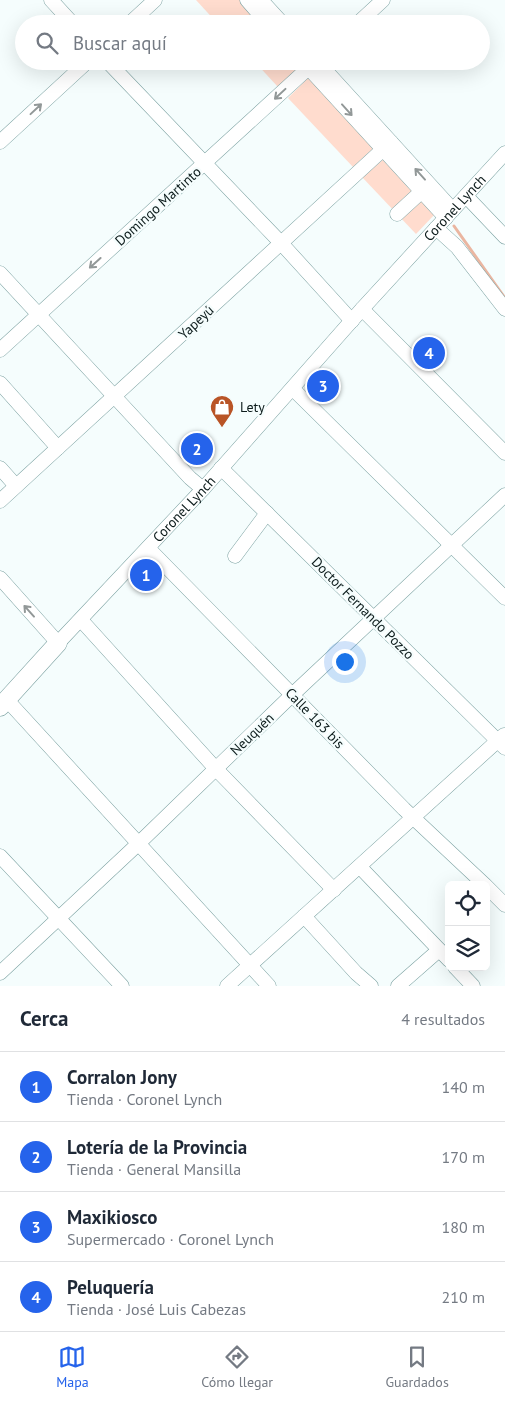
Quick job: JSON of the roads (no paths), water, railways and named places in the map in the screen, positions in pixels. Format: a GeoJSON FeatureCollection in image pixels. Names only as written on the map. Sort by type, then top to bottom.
{"type":"FeatureCollection","features":[{"type":"Feature","properties":{"kind":"main road","name":"Coronel Lynch"},"geometry":{"type":"LineString","coordinates":[[3,704],[58,644]]}},
{"type":"Feature","properties":{"kind":"street"},"geometry":{"type":"LineString","coordinates":[[51,0],[65,15]]}},
{"type":"Feature","properties":{"kind":"street"},"geometry":{"type":"LineString","coordinates":[[139,15],[155,0]]}},
{"type":"Feature","properties":{"kind":"street"},"geometry":{"type":"LineString","coordinates":[[247,0],[260,15]]}},
{"type":"Feature","properties":{"kind":"street"},"geometry":{"type":"LineString","coordinates":[[261,0],[274,15]]}},
{"type":"Feature","properties":{"kind":"street"},"geometry":{"type":"LineString","coordinates":[[367,15],[383,0]]}},
{"type":"Feature","properties":{"kind":"street"},"geometry":{"type":"LineString","coordinates":[[0,142],[78,70]]}},
{"type":"Feature","properties":{"kind":"street"},"geometry":{"type":"LineString","coordinates":[[116,70],[281,243],[352,321]]}},
{"type":"Feature","properties":{"kind":"street","name":"Domingo Martinto"},"geometry":{"type":"LineString","coordinates":[[0,350],[205,164],[304,70]]}},
{"type":"Feature","properties":{"kind":"street"},"geometry":{"type":"LineString","coordinates":[[317,70],[449,214]]}},
{"type":"Feature","properties":{"kind":"street"},"geometry":{"type":"LineString","coordinates":[[387,146],[421,192],[449,214]]}},
{"type":"Feature","properties":{"kind":"street","name":"Yapeyú"},"geometry":{"type":"LineString","coordinates":[[0,501],[387,146]]}},
{"type":"Feature","properties":{"kind":"street","name":"Coronel Lynch"},"geometry":{"type":"LineString","coordinates":[[58,644],[203,489],[362,309],[505,152]]}},
{"type":"Feature","properties":{"kind":"street"},"geometry":{"type":"LineString","coordinates":[[397,214],[421,192]]}},
{"type":"Feature","properties":{"kind":"street"},"geometry":{"type":"LineString","coordinates":[[466,196],[505,237]]}},
{"type":"Feature","properties":{"kind":"street"},"geometry":{"type":"LineString","coordinates":[[436,228],[457,247],[505,309]]}},
{"type":"Feature","properties":{"kind":"street"},"geometry":{"type":"LineString","coordinates":[[0,273],[190,478],[203,489]]}},
{"type":"Feature","properties":{"kind":"street"},"geometry":{"type":"LineString","coordinates":[[362,309],[505,453]]}},
{"type":"Feature","properties":{"kind":"street"},"geometry":{"type":"LineString","coordinates":[[0,383],[58,448]]}},
{"type":"Feature","properties":{"kind":"street"},"geometry":{"type":"LineString","coordinates":[[293,388],[505,598]]}},
{"type":"Feature","properties":{"kind":"street"},"geometry":{"type":"LineString","coordinates":[[0,468],[16,486]]}},
{"type":"Feature","properties":{"kind":"street","name":"Doctor Fernando Pozzo"},"geometry":{"type":"LineString","coordinates":[[221,468],[503,741]]}},
{"type":"Feature","properties":{"kind":"street","name":"Neuquén"},"geometry":{"type":"LineString","coordinates":[[0,972],[138,844],[292,695],[505,496]]}},
{"type":"Feature","properties":{"kind":"street"},"geometry":{"type":"LineString","coordinates":[[234,556],[267,513]]}},
{"type":"Feature","properties":{"kind":"street","name":"Calle 163 bis"},"geometry":{"type":"LineString","coordinates":[[148,548],[404,809],[481,881]]}},
{"type":"Feature","properties":{"kind":"street"},"geometry":{"type":"LineString","coordinates":[[0,578],[58,644]]}},
{"type":"Feature","properties":{"kind":"street"},"geometry":{"type":"LineString","coordinates":[[81,620],[216,768],[334,890]]}},
{"type":"Feature","properties":{"kind":"street"},"geometry":{"type":"LineString","coordinates":[[3,704],[138,844],[269,986]]}},
{"type":"Feature","properties":{"kind":"street"},"geometry":{"type":"LineString","coordinates":[[227,986],[414,817],[503,741]]}},
{"type":"Feature","properties":{"kind":"street"},"geometry":{"type":"LineString","coordinates":[[0,856],[122,986]]}},
{"type":"Feature","properties":{"kind":"street"},"geometry":{"type":"LineString","coordinates":[[360,867],[445,956]]}},
{"type":"Feature","properties":{"kind":"street","name":"Calle 163 bis"},"geometry":{"type":"LineString","coordinates":[[490,890],[505,905]]}},
{"type":"Feature","properties":{"kind":"street"},"geometry":{"type":"LineString","coordinates":[[304,916],[356,973],[371,986]]}},
{"type":"Feature","properties":{"kind":"street"},"geometry":{"type":"LineString","coordinates":[[398,986],[438,950]]}},
{"type":"Feature","properties":{"kind":"street"},"geometry":{"type":"LineString","coordinates":[[459,971],[473,986]]}},
{"type":"Feature","properties":{"kind":"waterway"},"geometry":{"type":"LineString","coordinates":[[454,226],[505,298]]}},
{"type":"Feature","properties":{"kind":"place","name":"Peluquería"},"geometry":{"type":"Point","coordinates":[429,353]}},
{"type":"Feature","properties":{"kind":"place","name":"Maxikiosco"},"geometry":{"type":"Point","coordinates":[323,386]}},
{"type":"Feature","properties":{"kind":"place","name":"Lety"},"geometry":{"type":"Point","coordinates":[222,428]}},
{"type":"Feature","properties":{"kind":"place","name":"Lotería de la Provincia"},"geometry":{"type":"Point","coordinates":[197,449]}},
{"type":"Feature","properties":{"kind":"place","name":"Corralon Jony"},"geometry":{"type":"Point","coordinates":[146,575]}}]}
